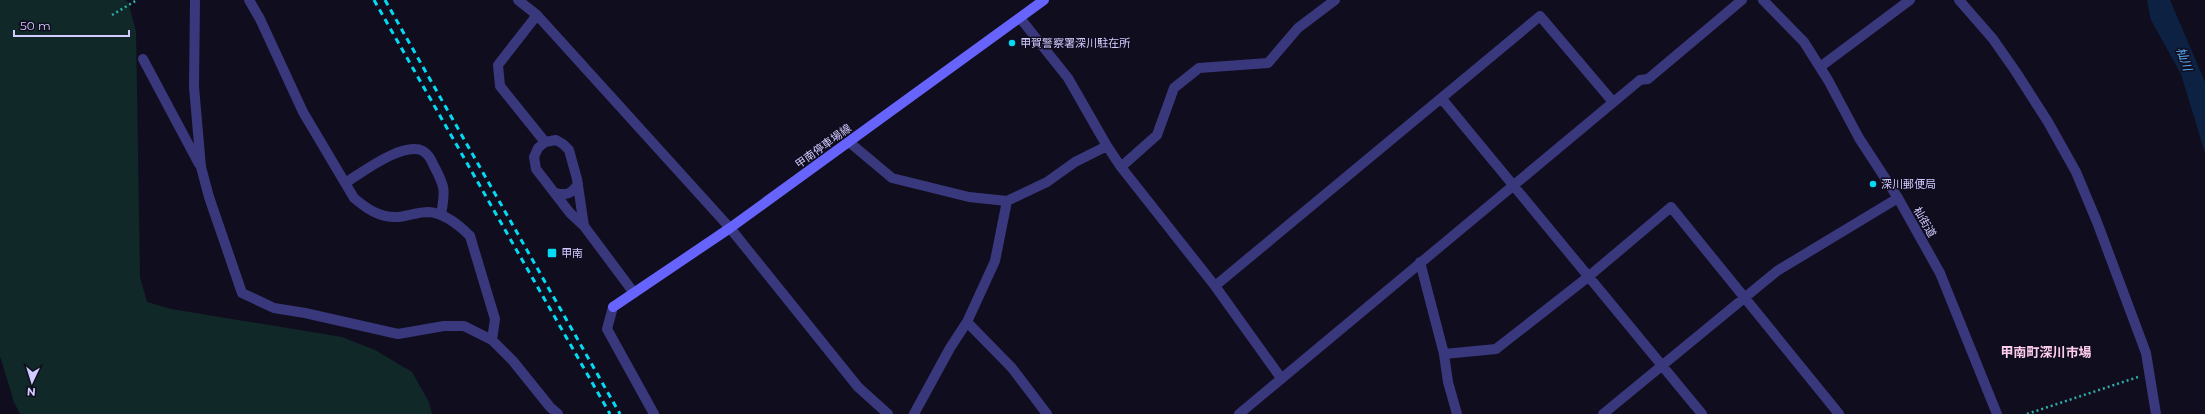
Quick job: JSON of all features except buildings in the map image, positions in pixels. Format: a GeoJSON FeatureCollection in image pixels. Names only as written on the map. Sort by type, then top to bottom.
{"type":"FeatureCollection","features":[{"type":"Feature","properties":{"kind":"main road","name":"甲南停車場線"},"geometry":{"type":"LineString","coordinates":[[613,307],[730,228],[1044,0]]}},
{"type":"Feature","properties":{"kind":"street"},"geometry":{"type":"LineString","coordinates":[[195,0],[194,87],[201,168],[213,211],[242,293],[274,308],[305,313],[398,334],[444,326],[464,326],[492,340],[513,361],[550,408],[558,414]]}},
{"type":"Feature","properties":{"kind":"street"},"geometry":{"type":"LineString","coordinates":[[249,0],[260,19],[303,112],[354,198],[366,209],[383,216],[398,217],[430,212],[441,215],[458,224],[470,236],[495,319],[492,340]]}},
{"type":"Feature","properties":{"kind":"street"},"geometry":{"type":"LineString","coordinates":[[518,0],[537,15],[730,228],[858,388],[888,414]]}},
{"type":"Feature","properties":{"kind":"street"},"geometry":{"type":"LineString","coordinates":[[1121,167],[1157,136],[1174,88],[1199,68],[1268,63],[1298,28],[1335,0]]}},
{"type":"Feature","properties":{"kind":"street"},"geometry":{"type":"LineString","coordinates":[[1240,414],[1281,378],[1613,102],[1640,80],[1648,78],[1742,0]]}},
{"type":"Feature","properties":{"kind":"street","name":"杣街道"},"geometry":{"type":"LineString","coordinates":[[1763,0],[1804,42],[1820,67],[1859,138],[1898,198],[1940,273],[1998,414]]}},
{"type":"Feature","properties":{"kind":"street"},"geometry":{"type":"LineString","coordinates":[[1820,67],[1910,0]]}},
{"type":"Feature","properties":{"kind":"street"},"geometry":{"type":"LineString","coordinates":[[1959,0],[1993,39],[2016,72],[2048,122],[2076,172],[2097,222],[2146,353],[2156,414]]}},
{"type":"Feature","properties":{"kind":"street"},"geometry":{"type":"LineString","coordinates":[[537,15],[498,65],[500,86],[545,142]]}},
{"type":"Feature","properties":{"kind":"street"},"geometry":{"type":"LineString","coordinates":[[1215,286],[1442,99],[1540,16],[1613,102]]}},
{"type":"Feature","properties":{"kind":"street"},"geometry":{"type":"LineString","coordinates":[[1020,18],[1068,78],[1107,146],[1121,167],[1215,286],[1281,378]]}},
{"type":"Feature","properties":{"kind":"street"},"geometry":{"type":"LineString","coordinates":[[143,59],[201,168]]}},
{"type":"Feature","properties":{"kind":"street"},"geometry":{"type":"LineString","coordinates":[[1442,99],[1514,184],[1588,277],[1702,414]]}},
{"type":"Feature","properties":{"kind":"street"},"geometry":{"type":"LineString","coordinates":[[584,226],[578,184],[569,150],[556,140],[545,142],[538,148],[534,157],[536,169],[570,213],[584,226],[634,293]]}},
{"type":"Feature","properties":{"kind":"street"},"geometry":{"type":"LineString","coordinates":[[849,142],[892,178],[969,197],[1007,201],[1047,182],[1075,162],[1107,146]]}},
{"type":"Feature","properties":{"kind":"street"},"geometry":{"type":"LineString","coordinates":[[345,183],[399,152],[412,149],[424,151],[431,160],[444,184],[445,194],[441,215]]}},
{"type":"Feature","properties":{"kind":"street"},"geometry":{"type":"LineString","coordinates":[[556,193],[563,195],[572,191],[578,184]]}},
{"type":"Feature","properties":{"kind":"street"},"geometry":{"type":"LineString","coordinates":[[1603,414],[1777,271],[1898,198]]}},
{"type":"Feature","properties":{"kind":"street"},"geometry":{"type":"LineString","coordinates":[[914,414],[950,348],[967,322],[995,261],[1007,201]]}},
{"type":"Feature","properties":{"kind":"street"},"geometry":{"type":"LineString","coordinates":[[1444,354],[1496,348],[1588,277],[1671,206],[1838,414]]}},
{"type":"Feature","properties":{"kind":"street"},"geometry":{"type":"LineString","coordinates":[[1420,262],[1444,354],[1448,382],[1457,414]]}},
{"type":"Feature","properties":{"kind":"street"},"geometry":{"type":"LineString","coordinates":[[613,307],[607,329],[654,414]]}},
{"type":"Feature","properties":{"kind":"street"},"geometry":{"type":"LineString","coordinates":[[967,322],[1012,368],[1047,414]]}},
{"type":"Feature","properties":{"kind":"path"},"geometry":{"type":"LineString","coordinates":[[112,15],[137,0]]}},
{"type":"Feature","properties":{"kind":"path"},"geometry":{"type":"LineString","coordinates":[[2027,414],[2149,373]]}},
{"type":"Feature","properties":{"kind":"green space"},"geometry":{"type":"Polygon","coordinates":[[[0,0],[125,0],[128,2],[136,31],[140,277],[147,302],[171,309],[342,337],[375,350],[412,372],[429,402],[432,414],[20,414],[14,402],[0,356],[0,0]]]}},
{"type":"Feature","properties":{"kind":"water","name":"杣川"},"geometry":{"type":"Polygon","coordinates":[[[2147,0],[2170,0],[2205,82],[2205,153],[2181,74],[2151,20],[2147,0]]]}},
{"type":"Feature","properties":{"kind":"railway"},"geometry":{"type":"LineString","coordinates":[[374,0],[610,414]]}},
{"type":"Feature","properties":{"kind":"railway"},"geometry":{"type":"LineString","coordinates":[[385,0],[620,414]]}},
{"type":"Feature","properties":{"kind":"place","name":"甲賀警察署深川駐在所"},"geometry":{"type":"Point","coordinates":[1012,43]}},
{"type":"Feature","properties":{"kind":"place","name":"深川郵便局"},"geometry":{"type":"Point","coordinates":[1873,184]}},
{"type":"Feature","properties":{"kind":"place","name":"甲南"},"geometry":{"type":"Point","coordinates":[552,253]}},
{"type":"Feature","properties":{"kind":"district","name":"甲南町深川市場"},"geometry":{"type":"Point","coordinates":[2046,352]}}]}
